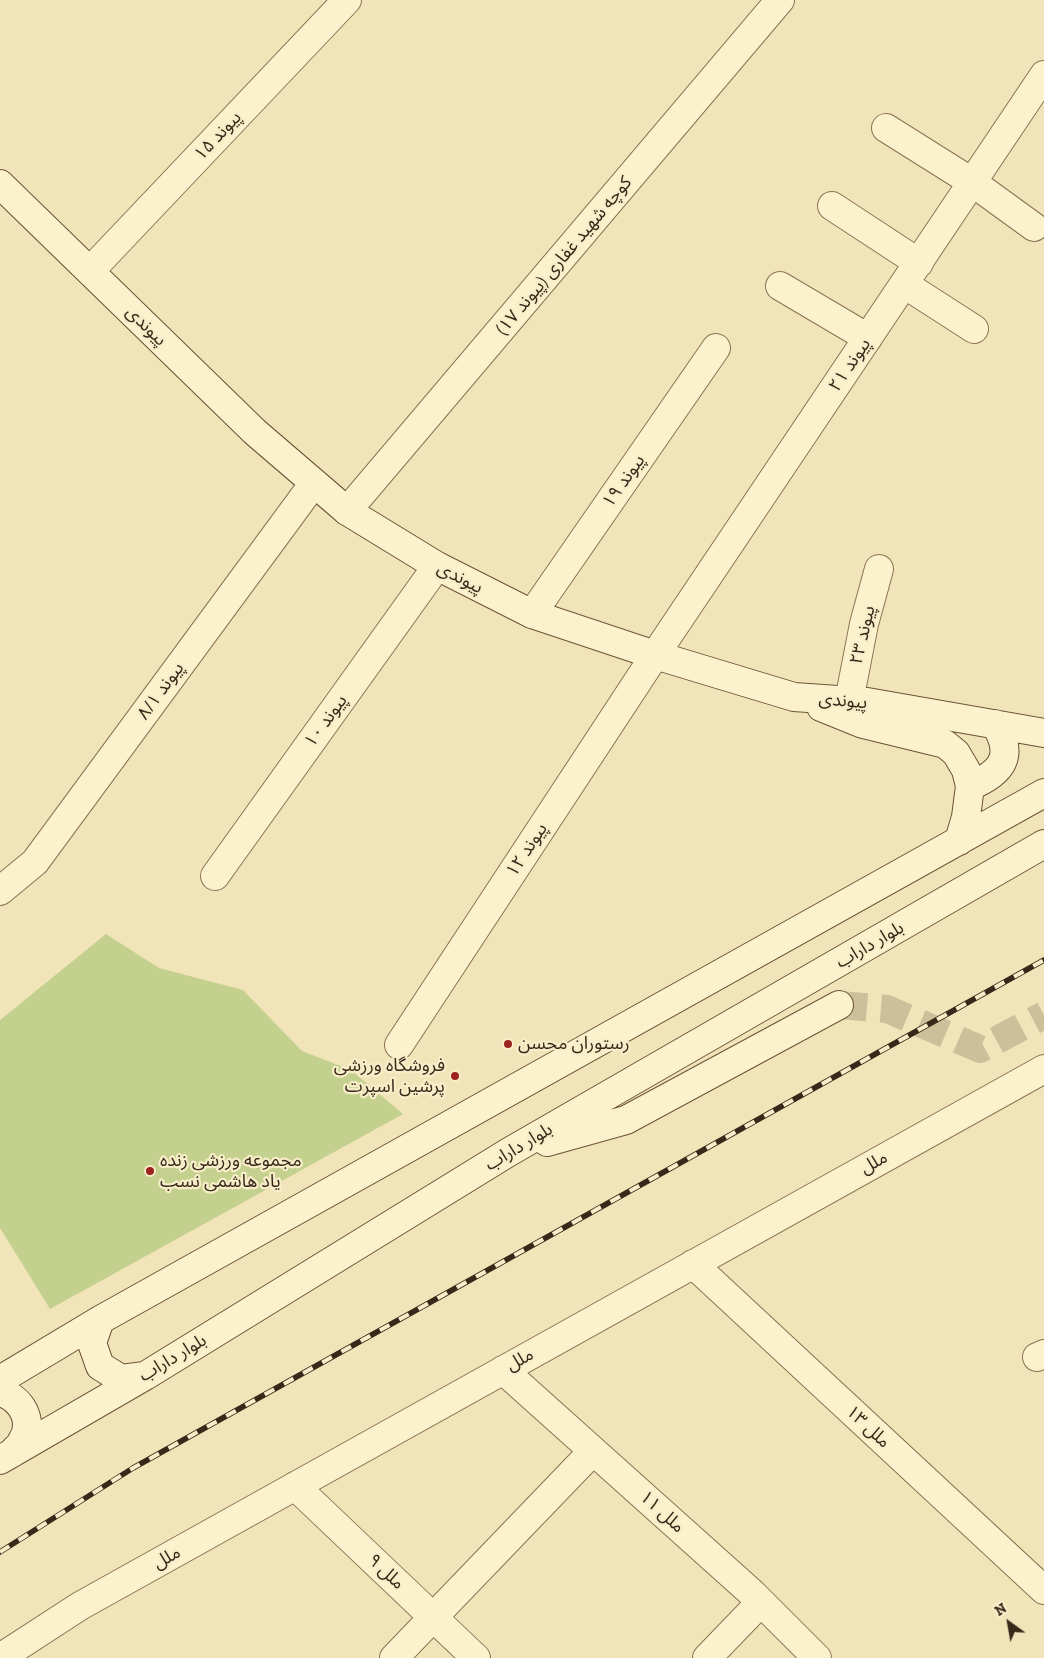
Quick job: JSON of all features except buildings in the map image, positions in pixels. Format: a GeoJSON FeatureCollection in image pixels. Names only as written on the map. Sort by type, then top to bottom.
{"type":"FeatureCollection","features":[{"type":"Feature","properties":{"kind":"street","name":"پیوند ۱۵"},"geometry":{"type":"LineString","coordinates":[[90,271],[347,0]]}},
{"type":"Feature","properties":{"kind":"street","name":"کوچه شهید غفاری (پیوند ۱۷)"},"geometry":{"type":"LineString","coordinates":[[347,511],[780,0]]}},
{"type":"Feature","properties":{"kind":"street","name":"پیوند ۲۱"},"geometry":{"type":"LineString","coordinates":[[655,655],[1044,74]]}},
{"type":"Feature","properties":{"kind":"street"},"geometry":{"type":"LineString","coordinates":[[886,128],[972,182],[1034,227]]}},
{"type":"Feature","properties":{"kind":"street","name":"پیوندی"},"geometry":{"type":"LineString","coordinates":[[0,184],[255,432],[347,511],[437,566],[532,614],[655,655],[794,696],[867,702],[1044,733]]}},
{"type":"Feature","properties":{"kind":"street"},"geometry":{"type":"LineString","coordinates":[[832,206],[974,329]]}},
{"type":"Feature","properties":{"kind":"street"},"geometry":{"type":"LineString","coordinates":[[780,286],[868,338]]}},
{"type":"Feature","properties":{"kind":"street","name":"پیوند ۱۹"},"geometry":{"type":"LineString","coordinates":[[532,614],[716,348]]}},
{"type":"Feature","properties":{"kind":"street","name":"پیوند ۸/۱"},"geometry":{"type":"LineString","coordinates":[[0,891],[35,862],[314,483]]}},
{"type":"Feature","properties":{"kind":"street","name":"پیوند ۱۰"},"geometry":{"type":"LineString","coordinates":[[215,876],[437,566]]}},
{"type":"Feature","properties":{"kind":"street","name":"پیوند ۲۳"},"geometry":{"type":"LineString","coordinates":[[849,701],[864,624],[879,569]]}},
{"type":"Feature","properties":{"kind":"street","name":"پیوند ۱۲"},"geometry":{"type":"LineString","coordinates":[[399,1045],[655,655]]}},
{"type":"Feature","properties":{"kind":"street"},"geometry":{"type":"LineString","coordinates":[[794,696],[863,724],[945,744],[956,753],[966,770],[970,786],[966,817],[959,841]]}},
{"type":"Feature","properties":{"kind":"street"},"geometry":{"type":"LineString","coordinates":[[970,786],[995,773],[1003,763],[1005,749],[1001,734],[994,724]]}},
{"type":"Feature","properties":{"kind":"street"},"geometry":{"type":"LineString","coordinates":[[0,1380],[100,1320],[1044,793]]}},
{"type":"Feature","properties":{"kind":"street","name":"بلوار داراب"},"geometry":{"type":"LineString","coordinates":[[6,1456],[145,1376],[509,1152],[1044,844]]}},
{"type":"Feature","properties":{"kind":"street"},"geometry":{"type":"LineString","coordinates":[[509,1152],[626,1120],[839,1005]]}},
{"type":"Feature","properties":{"kind":"street","name":"ملل"},"geometry":{"type":"LineString","coordinates":[[0,1658],[80,1606],[1044,1069]]}},
{"type":"Feature","properties":{"kind":"street","name":"ملل ۱۳"},"geometry":{"type":"LineString","coordinates":[[693,1264],[1044,1590]]}},
{"type":"Feature","properties":{"kind":"street"},"geometry":{"type":"LineString","coordinates":[[100,1320],[92,1343],[100,1366],[120,1379],[145,1376]]}},
{"type":"Feature","properties":{"kind":"street","name":"ملل ۱۱"},"geometry":{"type":"LineString","coordinates":[[503,1370],[761,1602],[818,1658]]}},
{"type":"Feature","properties":{"kind":"street"},"geometry":{"type":"LineString","coordinates":[[0,1392],[10,1394],[22,1406],[27,1423],[23,1440],[6,1456]]}},
{"type":"Feature","properties":{"kind":"street"},"geometry":{"type":"LineString","coordinates":[[394,1658],[593,1451]]}},
{"type":"Feature","properties":{"kind":"street","name":"ملل ۹"},"geometry":{"type":"LineString","coordinates":[[295,1486],[476,1658]]}},
{"type":"Feature","properties":{"kind":"street"},"geometry":{"type":"LineString","coordinates":[[707,1658],[761,1602]]}},
{"type":"Feature","properties":{"kind":"green space","name":"مجموعه ورزشی زنده یاد هاشمی نسب"},"geometry":{"type":"Polygon","coordinates":[[[106,934],[159,968],[243,990],[302,1051],[351,1070],[403,1114],[50,1309],[0,1228],[0,1020],[106,934]]]}},
{"type":"Feature","properties":{"kind":"tunnel"},"geometry":{"type":"LineString","coordinates":[[839,1005],[887,1009],[980,1049],[1044,1015]]}},
{"type":"Feature","properties":{"kind":"railway"},"geometry":{"type":"LineString","coordinates":[[0,1552],[133,1468],[1044,960]]}},
{"type":"Feature","properties":{"kind":"place","name":"رستوران محسن"},"geometry":{"type":"Point","coordinates":[508,1044]}},
{"type":"Feature","properties":{"kind":"place","name":"فروشگاه ورزشی پرشین اسپرت"},"geometry":{"type":"Point","coordinates":[455,1076]}},
{"type":"Feature","properties":{"kind":"place","name":"مجموعه ورزشی زنده یاد هاشمی نسب"},"geometry":{"type":"Point","coordinates":[150,1171]}}]}
